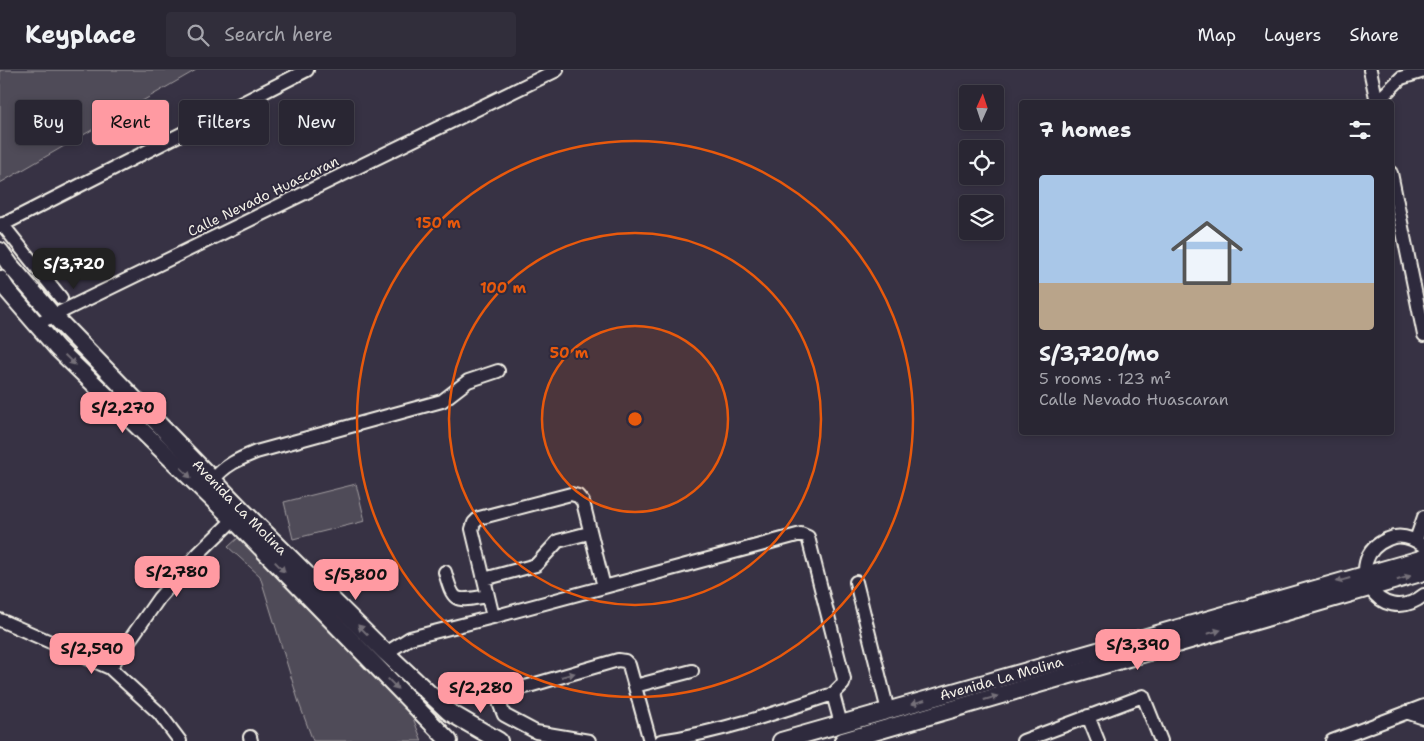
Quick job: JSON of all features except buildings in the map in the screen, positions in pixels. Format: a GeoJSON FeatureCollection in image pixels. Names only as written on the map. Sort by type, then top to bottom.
{"type":"FeatureCollection","features":[{"type":"Feature","properties":{"kind":"main road","name":"Avenida La Molina"},"geometry":{"type":"LineString","coordinates":[[0,251],[53,315],[213,480],[238,515],[445,738]]}},
{"type":"Feature","properties":{"kind":"main road","name":"Avenida La Molina"},"geometry":{"type":"LineString","coordinates":[[0,278],[57,348],[449,712],[499,741]]}},
{"type":"Feature","properties":{"kind":"main road","name":"Avenida La Molina"},"geometry":{"type":"LineString","coordinates":[[843,741],[1367,581],[1424,558]]}},
{"type":"Feature","properties":{"kind":"main road","name":"Avenida La Molina"},"geometry":{"type":"LineString","coordinates":[[781,741],[1367,581],[1424,572]]}},
{"type":"Feature","properties":{"kind":"main road"},"geometry":{"type":"LineString","coordinates":[[445,738],[443,723],[449,712]]}},
{"type":"Feature","properties":{"kind":"street"},"geometry":{"type":"LineString","coordinates":[[61,298],[1,225],[307,70]]}},
{"type":"Feature","properties":{"kind":"street","name":"Calle Nevado Huascaran"},"geometry":{"type":"LineString","coordinates":[[36,324],[557,70]]}},
{"type":"Feature","properties":{"kind":"street"},"geometry":{"type":"LineString","coordinates":[[1370,70],[1377,100]]}},
{"type":"Feature","properties":{"kind":"street"},"geometry":{"type":"LineString","coordinates":[[1379,100],[1401,78],[1424,71]]}},
{"type":"Feature","properties":{"kind":"street"},"geometry":{"type":"LineString","coordinates":[[1394,186],[1421,306],[1424,335]]}},
{"type":"Feature","properties":{"kind":"street"},"geometry":{"type":"LineString","coordinates":[[213,480],[227,465],[248,456],[442,401],[468,381],[498,371]]}},
{"type":"Feature","properties":{"kind":"street"},"geometry":{"type":"LineString","coordinates":[[493,616],[472,529],[474,523],[479,518],[571,494],[578,496],[583,502],[589,533],[604,587]]}},
{"type":"Feature","properties":{"kind":"street"},"geometry":{"type":"LineString","coordinates":[[110,668],[158,598],[198,554],[238,515]]}},
{"type":"Feature","properties":{"kind":"street"},"geometry":{"type":"LineString","coordinates":[[1424,517],[1420,543],[1404,536],[1391,537],[1380,542],[1371,551],[1366,562],[1367,581],[1378,598],[1390,604],[1403,606],[1416,602],[1424,596]]}},
{"type":"Feature","properties":{"kind":"street"},"geometry":{"type":"LineString","coordinates":[[484,580],[536,564],[558,541],[589,533]]}},
{"type":"Feature","properties":{"kind":"street"},"geometry":{"type":"LineString","coordinates":[[386,653],[410,638],[801,534],[808,538],[844,679],[843,684],[834,694],[759,719],[696,736],[661,741]]}},
{"type":"Feature","properties":{"kind":"street"},"geometry":{"type":"LineString","coordinates":[[445,572],[451,593],[457,599],[465,600],[488,596]]}},
{"type":"Feature","properties":{"kind":"street"},"geometry":{"type":"LineString","coordinates":[[856,582],[888,711]]}},
{"type":"Feature","properties":{"kind":"street"},"geometry":{"type":"LineString","coordinates":[[0,620],[110,668],[159,713],[180,741]]}},
{"type":"Feature","properties":{"kind":"street"},"geometry":{"type":"LineString","coordinates":[[589,741],[536,732],[504,715],[500,705],[506,696],[514,690],[618,660],[625,661],[629,665],[650,741]]}},
{"type":"Feature","properties":{"kind":"street"},"geometry":{"type":"LineString","coordinates":[[635,686],[692,670]]}},
{"type":"Feature","properties":{"kind":"street"},"geometry":{"type":"LineString","coordinates":[[834,694],[841,724]]}},
{"type":"Feature","properties":{"kind":"street"},"geometry":{"type":"LineString","coordinates":[[1023,741],[1143,696],[1161,741]]}},
{"type":"Feature","properties":{"kind":"street"},"geometry":{"type":"LineString","coordinates":[[1332,741],[1424,706]]}},
{"type":"Feature","properties":{"kind":"street"},"geometry":{"type":"LineString","coordinates":[[1406,712],[1424,718]]}},
{"type":"Feature","properties":{"kind":"street"},"geometry":{"type":"LineString","coordinates":[[1088,716],[1098,741]]}},
{"type":"Feature","properties":{"kind":"shaded area"},"geometry":{"type":"Polygon","coordinates":[[[0,70],[196,70],[144,100],[92,100],[92,130],[82,136],[82,100],[15,100],[15,145],[66,145],[0,183],[0,70]]]}},
{"type":"Feature","properties":{"kind":"shaded area"},"geometry":{"type":"Polygon","coordinates":[[[356,484],[365,521],[293,539],[284,502],[356,484]]]}},
{"type":"Feature","properties":{"kind":"shaded area"},"geometry":{"type":"Polygon","coordinates":[[[239,537],[409,708],[422,741],[313,741],[299,703],[260,576],[228,547],[239,537]]]}}]}
